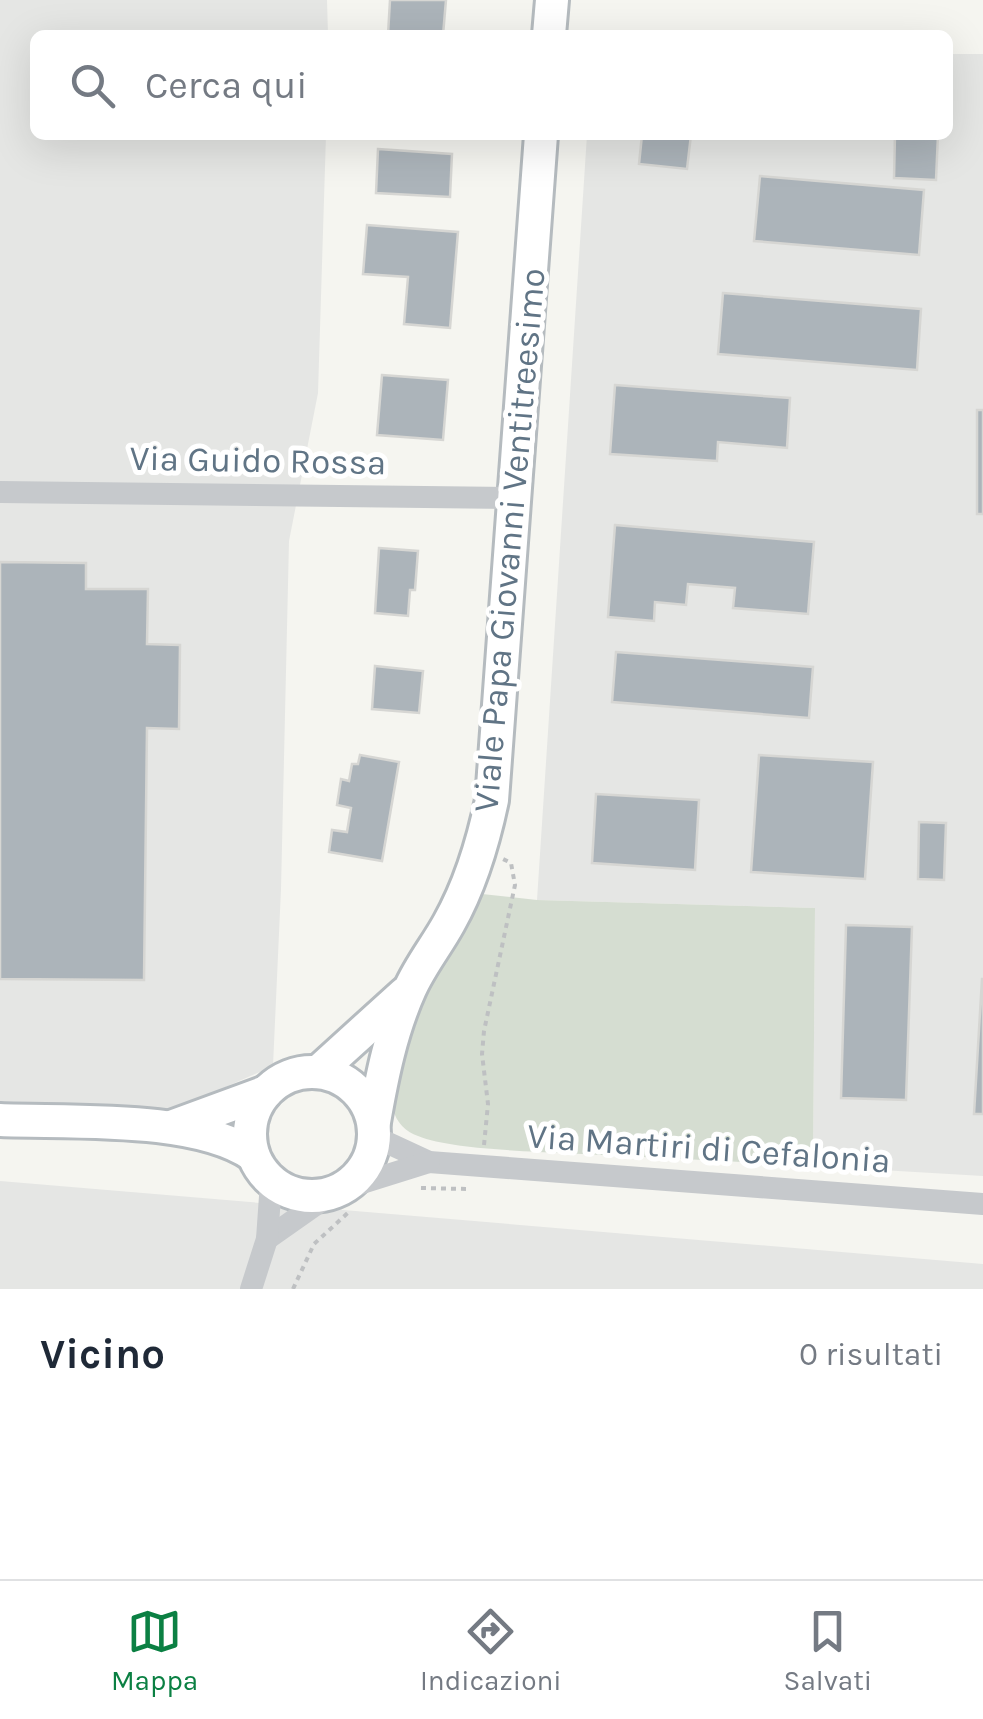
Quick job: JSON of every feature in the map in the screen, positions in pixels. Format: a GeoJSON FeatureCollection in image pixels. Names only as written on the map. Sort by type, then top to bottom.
{"type":"FeatureCollection","features":[{"type":"Feature","properties":{"kind":"street"},"geometry":{"type":"LineString","coordinates":[[549,30],[552,0]]}},
{"type":"Feature","properties":{"kind":"street","name":"Viale Papa Giovanni Ventitreesimo"},"geometry":{"type":"LineString","coordinates":[[375,1129],[384,1062],[411,988],[451,920],[482,848],[492,800],[542,140]]}},
{"type":"Feature","properties":{"kind":"street","name":"Via Guido Rossa"},"geometry":{"type":"LineString","coordinates":[[0,492],[515,498]]}},
{"type":"Feature","properties":{"kind":"street","name":"Viale Papa Giovanni Ventitreesimo"},"geometry":{"type":"LineString","coordinates":[[318,1072],[411,988]]}},
{"type":"Feature","properties":{"kind":"street"},"geometry":{"type":"LineString","coordinates":[[171,1128],[266,1092],[280,1080],[299,1073],[338,1077],[367,1103],[375,1129],[366,1166],[345,1196],[267,1239]]}},
{"type":"Feature","properties":{"kind":"street"},"geometry":{"type":"LineString","coordinates":[[251,1289],[267,1239],[262,1168],[251,1122],[266,1092]]}},
{"type":"Feature","properties":{"kind":"street"},"geometry":{"type":"LineString","coordinates":[[0,1120],[171,1128],[227,1141],[299,1196],[345,1196]]}},
{"type":"Feature","properties":{"kind":"street","name":"Via Martiri di Cefalonia"},"geometry":{"type":"LineString","coordinates":[[375,1129],[429,1162]]}},
{"type":"Feature","properties":{"kind":"street","name":"Via Martiri di Cefalonia"},"geometry":{"type":"LineString","coordinates":[[345,1196],[429,1162],[983,1204]]}},
{"type":"Feature","properties":{"kind":"path"},"geometry":{"type":"LineString","coordinates":[[420,1188],[478,1190],[488,1104],[482,1054],[484,1031],[516,885],[511,863],[482,848]]}},
{"type":"Feature","properties":{"kind":"path"},"geometry":{"type":"LineString","coordinates":[[293,1289],[314,1244],[345,1196]]}},
{"type":"Feature","properties":{"kind":"shaded area"},"geometry":{"type":"Polygon","coordinates":[[[0,0],[327,0],[328,30],[30,30],[30,140],[326,140],[318,393],[289,541],[273,1066],[165,1114],[0,1105],[0,0]]]}},
{"type":"Feature","properties":{"kind":"shaded area"},"geometry":{"type":"Polygon","coordinates":[[[953,54],[983,54],[983,1176],[813,1166],[815,908],[537,900],[587,140],[953,140],[953,54]]]}},
{"type":"Feature","properties":{"kind":"shaded area"},"geometry":{"type":"Polygon","coordinates":[[[482,894],[537,900],[815,908],[813,1166],[488,1149],[432,1140],[406,1129],[393,1109],[397,1058],[422,998],[482,894]]]}},
{"type":"Feature","properties":{"kind":"shaded area"},"geometry":{"type":"Polygon","coordinates":[[[0,1181],[983,1264],[983,1289],[0,1289],[0,1181]]]}},
{"type":"Feature","properties":{"kind":"building"},"geometry":{"type":"Polygon","coordinates":[[[390,0],[446,0],[443,30],[388,30],[390,0]]]}},
{"type":"Feature","properties":{"kind":"building"},"geometry":{"type":"Polygon","coordinates":[[[641,140],[690,140],[687,169],[639,164],[641,140]]]}},
{"type":"Feature","properties":{"kind":"building"},"geometry":{"type":"Polygon","coordinates":[[[895,140],[938,140],[936,180],[894,178],[895,140]]]}},
{"type":"Feature","properties":{"kind":"building"},"geometry":{"type":"Polygon","coordinates":[[[378,149],[452,154],[450,197],[376,193],[378,149]]]}},
{"type":"Feature","properties":{"kind":"building"},"geometry":{"type":"Polygon","coordinates":[[[760,176],[924,190],[919,255],[754,241],[760,176]]]}},
{"type":"Feature","properties":{"kind":"building"},"geometry":{"type":"Polygon","coordinates":[[[367,225],[458,232],[450,328],[404,324],[408,277],[363,274],[367,225]]]}},
{"type":"Feature","properties":{"kind":"building"},"geometry":{"type":"Polygon","coordinates":[[[723,293],[921,309],[917,370],[718,354],[723,293]]]}},
{"type":"Feature","properties":{"kind":"building"},"geometry":{"type":"Polygon","coordinates":[[[382,375],[448,380],[443,440],[377,435],[382,375]]]}},
{"type":"Feature","properties":{"kind":"building"},"geometry":{"type":"Polygon","coordinates":[[[615,385],[790,398],[787,448],[718,442],[717,461],[610,454],[615,385]]]}},
{"type":"Feature","properties":{"kind":"building"},"geometry":{"type":"Polygon","coordinates":[[[977,410],[983,410],[983,514],[977,514],[977,410]]]}},
{"type":"Feature","properties":{"kind":"building"},"geometry":{"type":"Polygon","coordinates":[[[615,525],[814,542],[808,614],[733,608],[735,588],[688,584],[686,605],[655,602],[654,621],[608,617],[615,525]]]}},
{"type":"Feature","properties":{"kind":"building"},"geometry":{"type":"Polygon","coordinates":[[[379,548],[418,551],[408,616],[375,613],[379,548]]]}},
{"type":"Feature","properties":{"kind":"building"},"geometry":{"type":"Polygon","coordinates":[[[0,562],[86,563],[86,589],[148,589],[147,644],[180,645],[179,729],[147,728],[144,980],[0,979],[0,562]]]}},
{"type":"Feature","properties":{"kind":"building"},"geometry":{"type":"Polygon","coordinates":[[[616,652],[813,667],[809,718],[612,702],[616,652]]]}},
{"type":"Feature","properties":{"kind":"building"},"geometry":{"type":"Polygon","coordinates":[[[375,666],[423,671],[419,713],[372,709],[375,666]]]}},
{"type":"Feature","properties":{"kind":"building"},"geometry":{"type":"Polygon","coordinates":[[[360,755],[399,762],[382,861],[329,852],[332,830],[347,832],[351,808],[337,805],[341,779],[349,781],[352,764],[358,764],[360,755]]]}},
{"type":"Feature","properties":{"kind":"building"},"geometry":{"type":"Polygon","coordinates":[[[759,755],[873,762],[865,879],[751,872],[759,755]]]}},
{"type":"Feature","properties":{"kind":"building"},"geometry":{"type":"Polygon","coordinates":[[[596,794],[699,800],[695,870],[592,863],[596,794]]]}},
{"type":"Feature","properties":{"kind":"building"},"geometry":{"type":"Polygon","coordinates":[[[919,822],[946,823],[944,880],[918,879],[919,822]]]}},
{"type":"Feature","properties":{"kind":"building"},"geometry":{"type":"Polygon","coordinates":[[[846,925],[912,927],[906,1100],[841,1098],[846,925]]]}},
{"type":"Feature","properties":{"kind":"building"},"geometry":{"type":"Polygon","coordinates":[[[982,979],[983,1114],[974,1114],[982,979]]]}}]}
